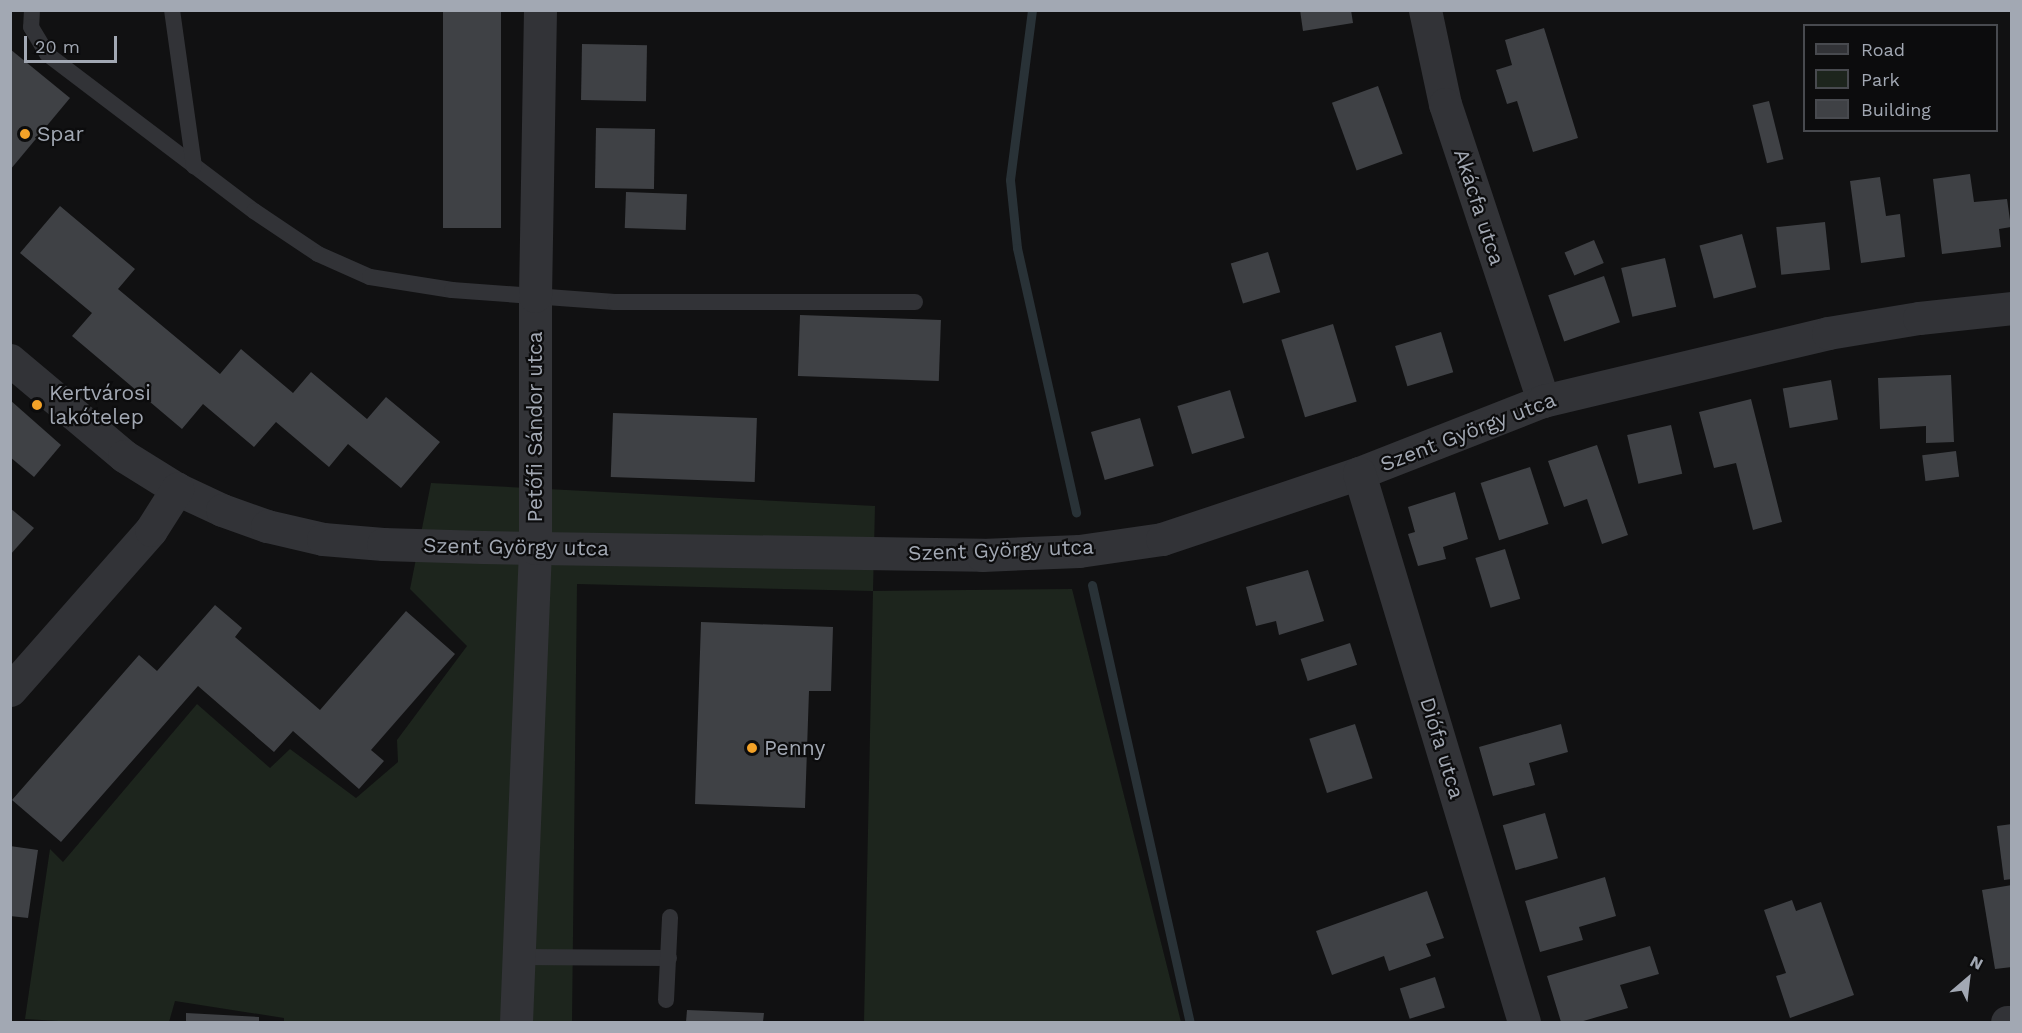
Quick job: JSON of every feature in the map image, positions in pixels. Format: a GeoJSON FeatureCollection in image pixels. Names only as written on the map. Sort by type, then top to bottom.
{"type":"FeatureCollection","features":[{"type":"Feature","properties":{"kind":"street","name":"Petőfi Sándor utca"},"geometry":{"type":"LineString","coordinates":[[516,1023],[535,548],[535,296],[540,10]]}},
{"type":"Feature","properties":{"kind":"street","name":"Akácfa utca"},"geometry":{"type":"LineString","coordinates":[[1425,10],[1445,104],[1543,400]]}},
{"type":"Feature","properties":{"kind":"street","name":"Szent György utca"},"geometry":{"type":"LineString","coordinates":[[10,360],[124,456],[177,489],[222,510],[267,526],[323,539],[383,544],[535,548],[982,555],[1079,551],[1162,538],[1359,473],[1543,400],[1828,333],[1919,318],[2012,308]]}},
{"type":"Feature","properties":{"kind":"street","name":"Diófa utca"},"geometry":{"type":"LineString","coordinates":[[1359,473],[1524,1023]]}},
{"type":"Feature","properties":{"kind":"street"},"geometry":{"type":"LineString","coordinates":[[10,690],[151,530],[177,489]]}},
{"type":"Feature","properties":{"kind":"lane"},"geometry":{"type":"LineString","coordinates":[[32,10],[31,27],[47,54],[194,166],[318,254],[370,277],[452,290],[615,303],[915,302]]}},
{"type":"Feature","properties":{"kind":"lane"},"geometry":{"type":"LineString","coordinates":[[172,10],[194,166]]}},
{"type":"Feature","properties":{"kind":"lane"},"geometry":{"type":"LineString","coordinates":[[666,1000],[670,916]]}},
{"type":"Feature","properties":{"kind":"lane"},"geometry":{"type":"LineString","coordinates":[[519,957],[669,958]]}},
{"type":"Feature","properties":{"kind":"green space"},"geometry":{"type":"Polygon","coordinates":[[[431,483],[875,506],[873,591],[577,584],[572,1022],[284,1022],[284,1018],[175,1001],[169,1022],[75,1022],[25,1019],[50,849],[63,862],[197,704],[270,768],[290,749],[356,798],[398,762],[397,740],[467,646],[410,589],[431,483]]]}},
{"type":"Feature","properties":{"kind":"green space"},"geometry":{"type":"Polygon","coordinates":[[[1072,589],[1181,1022],[864,1022],[873,591],[1072,589]]]}},
{"type":"Feature","properties":{"kind":"building"},"geometry":{"type":"Polygon","coordinates":[[[443,10],[501,10],[501,228],[443,228],[443,10]]]}},
{"type":"Feature","properties":{"kind":"building"},"geometry":{"type":"Polygon","coordinates":[[[1300,10],[1351,10],[1353,23],[1303,31],[1300,10]]]}},
{"type":"Feature","properties":{"kind":"building"},"geometry":{"type":"Polygon","coordinates":[[[1544,28],[1578,138],[1533,152],[1517,101],[1507,104],[1496,70],[1512,65],[1505,40],[1544,28]]]}},
{"type":"Feature","properties":{"kind":"building"},"geometry":{"type":"Polygon","coordinates":[[[582,44],[647,45],[646,101],[581,100],[582,44]]]}},
{"type":"Feature","properties":{"kind":"building","name":"Spar"},"geometry":{"type":"Polygon","coordinates":[[[10,49],[70,98],[10,170],[10,49]]]}},
{"type":"Feature","properties":{"kind":"building"},"geometry":{"type":"Polygon","coordinates":[[[1378,86],[1403,154],[1357,170],[1332,103],[1378,86]]]}},
{"type":"Feature","properties":{"kind":"building"},"geometry":{"type":"Polygon","coordinates":[[[1769,101],[1784,159],[1767,163],[1753,105],[1769,101]]]}},
{"type":"Feature","properties":{"kind":"building"},"geometry":{"type":"Polygon","coordinates":[[[596,128],[655,129],[654,189],[595,188],[596,128]]]}},
{"type":"Feature","properties":{"kind":"building"},"geometry":{"type":"Polygon","coordinates":[[[1970,174],[1974,202],[2007,199],[2011,227],[1999,229],[2001,247],[1942,254],[1933,179],[1970,174]]]}},
{"type":"Feature","properties":{"kind":"building"},"geometry":{"type":"Polygon","coordinates":[[[1880,177],[1886,216],[1900,214],[1905,257],[1861,263],[1850,181],[1880,177]]]}},
{"type":"Feature","properties":{"kind":"building"},"geometry":{"type":"Polygon","coordinates":[[[626,192],[687,194],[686,230],[625,228],[626,192]]]}},
{"type":"Feature","properties":{"kind":"building"},"geometry":{"type":"Polygon","coordinates":[[[60,206],[135,269],[118,289],[220,374],[241,349],[293,393],[311,372],[367,419],[386,397],[440,442],[401,488],[348,444],[329,467],[276,422],[254,447],[203,404],[182,429],[72,336],[92,313],[20,253],[60,206]]]}},
{"type":"Feature","properties":{"kind":"building"},"geometry":{"type":"Polygon","coordinates":[[[1825,222],[1830,270],[1781,275],[1776,227],[1825,222]]]}},
{"type":"Feature","properties":{"kind":"building"},"geometry":{"type":"Polygon","coordinates":[[[1742,234],[1756,287],[1714,299],[1699,245],[1742,234]]]}},
{"type":"Feature","properties":{"kind":"building"},"geometry":{"type":"Polygon","coordinates":[[[1594,240],[1604,263],[1574,276],[1565,253],[1594,240]]]}},
{"type":"Feature","properties":{"kind":"building"},"geometry":{"type":"Polygon","coordinates":[[[1268,252],[1280,292],[1243,304],[1231,263],[1268,252]]]}},
{"type":"Feature","properties":{"kind":"building"},"geometry":{"type":"Polygon","coordinates":[[[1665,258],[1676,307],[1632,317],[1621,268],[1665,258]]]}},
{"type":"Feature","properties":{"kind":"building"},"geometry":{"type":"Polygon","coordinates":[[[1604,276],[1620,322],[1564,342],[1548,295],[1604,276]]]}},
{"type":"Feature","properties":{"kind":"building"},"geometry":{"type":"Polygon","coordinates":[[[800,315],[941,320],[939,381],[798,376],[800,315]]]}},
{"type":"Feature","properties":{"kind":"building"},"geometry":{"type":"Polygon","coordinates":[[[1333,324],[1357,401],[1305,417],[1281,340],[1333,324]]]}},
{"type":"Feature","properties":{"kind":"building"},"geometry":{"type":"Polygon","coordinates":[[[1441,332],[1453,372],[1407,386],[1395,346],[1441,332]]]}},
{"type":"Feature","properties":{"kind":"building"},"geometry":{"type":"Polygon","coordinates":[[[1951,375],[1954,442],[1926,443],[1926,426],[1880,429],[1878,378],[1951,375]]]}},
{"type":"Feature","properties":{"kind":"building"},"geometry":{"type":"Polygon","coordinates":[[[1831,380],[1838,419],[1790,428],[1783,389],[1831,380]]]}},
{"type":"Feature","properties":{"kind":"building"},"geometry":{"type":"Polygon","coordinates":[[[1230,390],[1245,438],[1192,454],[1177,406],[1230,390]]]}},
{"type":"Feature","properties":{"kind":"building"},"geometry":{"type":"Polygon","coordinates":[[[1751,399],[1782,522],[1753,530],[1736,463],[1714,468],[1699,412],[1751,399]]]}},
{"type":"Feature","properties":{"kind":"building"},"geometry":{"type":"Polygon","coordinates":[[[10,400],[61,445],[34,477],[10,457],[10,400]]]}},
{"type":"Feature","properties":{"kind":"building"},"geometry":{"type":"Polygon","coordinates":[[[613,413],[757,418],[755,482],[611,477],[613,413]]]}},
{"type":"Feature","properties":{"kind":"building"},"geometry":{"type":"Polygon","coordinates":[[[1140,418],[1154,466],[1105,480],[1091,432],[1140,418]]]}},
{"type":"Feature","properties":{"kind":"building"},"geometry":{"type":"Polygon","coordinates":[[[1671,425],[1682,474],[1638,484],[1627,435],[1671,425]]]}},
{"type":"Feature","properties":{"kind":"building"},"geometry":{"type":"Polygon","coordinates":[[[1597,445],[1628,535],[1602,544],[1587,499],[1564,507],[1548,461],[1597,445]]]}},
{"type":"Feature","properties":{"kind":"building"},"geometry":{"type":"Polygon","coordinates":[[[1956,451],[1959,477],[1925,481],[1922,455],[1956,451]]]}},
{"type":"Feature","properties":{"kind":"building"},"geometry":{"type":"Polygon","coordinates":[[[1530,467],[1549,524],[1499,540],[1481,483],[1530,467]]]}},
{"type":"Feature","properties":{"kind":"building"},"geometry":{"type":"Polygon","coordinates":[[[1455,492],[1468,539],[1443,547],[1446,559],[1418,566],[1408,534],[1415,532],[1408,507],[1455,492]]]}},
{"type":"Feature","properties":{"kind":"building"},"geometry":{"type":"Polygon","coordinates":[[[10,508],[34,528],[10,555],[10,508]]]}},
{"type":"Feature","properties":{"kind":"building"},"geometry":{"type":"Polygon","coordinates":[[[1505,549],[1520,599],[1491,608],[1475,558],[1505,549]]]}},
{"type":"Feature","properties":{"kind":"building"},"geometry":{"type":"Polygon","coordinates":[[[1308,570],[1324,621],[1279,635],[1276,621],[1256,626],[1246,587],[1308,570]]]}},
{"type":"Feature","properties":{"kind":"building"},"geometry":{"type":"Polygon","coordinates":[[[215,605],[242,628],[235,637],[320,710],[406,611],[455,654],[371,750],[384,761],[359,789],[293,731],[274,752],[198,686],[61,842],[12,800],[139,655],[157,671],[215,605]]]}},
{"type":"Feature","properties":{"kind":"building","name":"Penny"},"geometry":{"type":"Polygon","coordinates":[[[701,622],[833,627],[831,691],[809,691],[805,808],[695,804],[701,622]]]}},
{"type":"Feature","properties":{"kind":"building"},"geometry":{"type":"Polygon","coordinates":[[[1350,643],[1357,665],[1308,681],[1301,659],[1350,643]]]}},
{"type":"Feature","properties":{"kind":"building"},"geometry":{"type":"Polygon","coordinates":[[[1355,724],[1373,778],[1327,793],[1309,739],[1355,724]]]}},
{"type":"Feature","properties":{"kind":"building"},"geometry":{"type":"Polygon","coordinates":[[[1561,724],[1568,752],[1529,763],[1535,785],[1493,796],[1479,747],[1561,724]]]}},
{"type":"Feature","properties":{"kind":"building"},"geometry":{"type":"Polygon","coordinates":[[[1545,813],[1558,858],[1516,870],[1503,825],[1545,813]]]}},
{"type":"Feature","properties":{"kind":"building"},"geometry":{"type":"Polygon","coordinates":[[[2012,824],[2012,879],[2004,880],[1997,826],[2012,824]]]}},
{"type":"Feature","properties":{"kind":"building"},"geometry":{"type":"Polygon","coordinates":[[[10,846],[38,850],[28,918],[10,916],[10,846]]]}},
{"type":"Feature","properties":{"kind":"building"},"geometry":{"type":"Polygon","coordinates":[[[1605,877],[1616,916],[1579,927],[1583,940],[1540,952],[1525,901],[1605,877]]]}},
{"type":"Feature","properties":{"kind":"building"},"geometry":{"type":"Polygon","coordinates":[[[2012,885],[2012,967],[1995,969],[1982,890],[2012,885]]]}},
{"type":"Feature","properties":{"kind":"building"},"geometry":{"type":"Polygon","coordinates":[[[1427,891],[1444,938],[1426,944],[1431,956],[1389,971],[1384,956],[1332,975],[1316,931],[1427,891]]]}},
{"type":"Feature","properties":{"kind":"building"},"geometry":{"type":"Polygon","coordinates":[[[1792,900],[1796,911],[1821,902],[1854,995],[1790,1018],[1776,976],[1786,973],[1764,910],[1792,900]]]}},
{"type":"Feature","properties":{"kind":"building"},"geometry":{"type":"Polygon","coordinates":[[[1650,946],[1659,974],[1620,985],[1628,1008],[1580,1022],[1561,1022],[1547,976],[1650,946]]]}},
{"type":"Feature","properties":{"kind":"building"},"geometry":{"type":"Polygon","coordinates":[[[1435,977],[1445,1007],[1410,1019],[1400,988],[1435,977]]]}},
{"type":"Feature","properties":{"kind":"building"},"geometry":{"type":"Polygon","coordinates":[[[687,1010],[764,1013],[763,1022],[686,1022],[687,1010]]]}},
{"type":"Feature","properties":{"kind":"building"},"geometry":{"type":"Polygon","coordinates":[[[186,1013],[259,1017],[259,1022],[186,1022],[186,1013]]]}},
{"type":"Feature","properties":{"kind":"waterway"},"geometry":{"type":"LineString","coordinates":[[1032,10],[1010,180],[1017,248],[1076,512]]}},
{"type":"Feature","properties":{"kind":"waterway"},"geometry":{"type":"LineString","coordinates":[[1092,585],[1190,1022]]}},
{"type":"Feature","properties":{"kind":"place","name":"Spar"},"geometry":{"type":"Point","coordinates":[25,134]}},
{"type":"Feature","properties":{"kind":"place","name":"Kertvárosi lakótelep"},"geometry":{"type":"Point","coordinates":[37,405]}},
{"type":"Feature","properties":{"kind":"place","name":"Penny"},"geometry":{"type":"Point","coordinates":[752,748]}}]}
